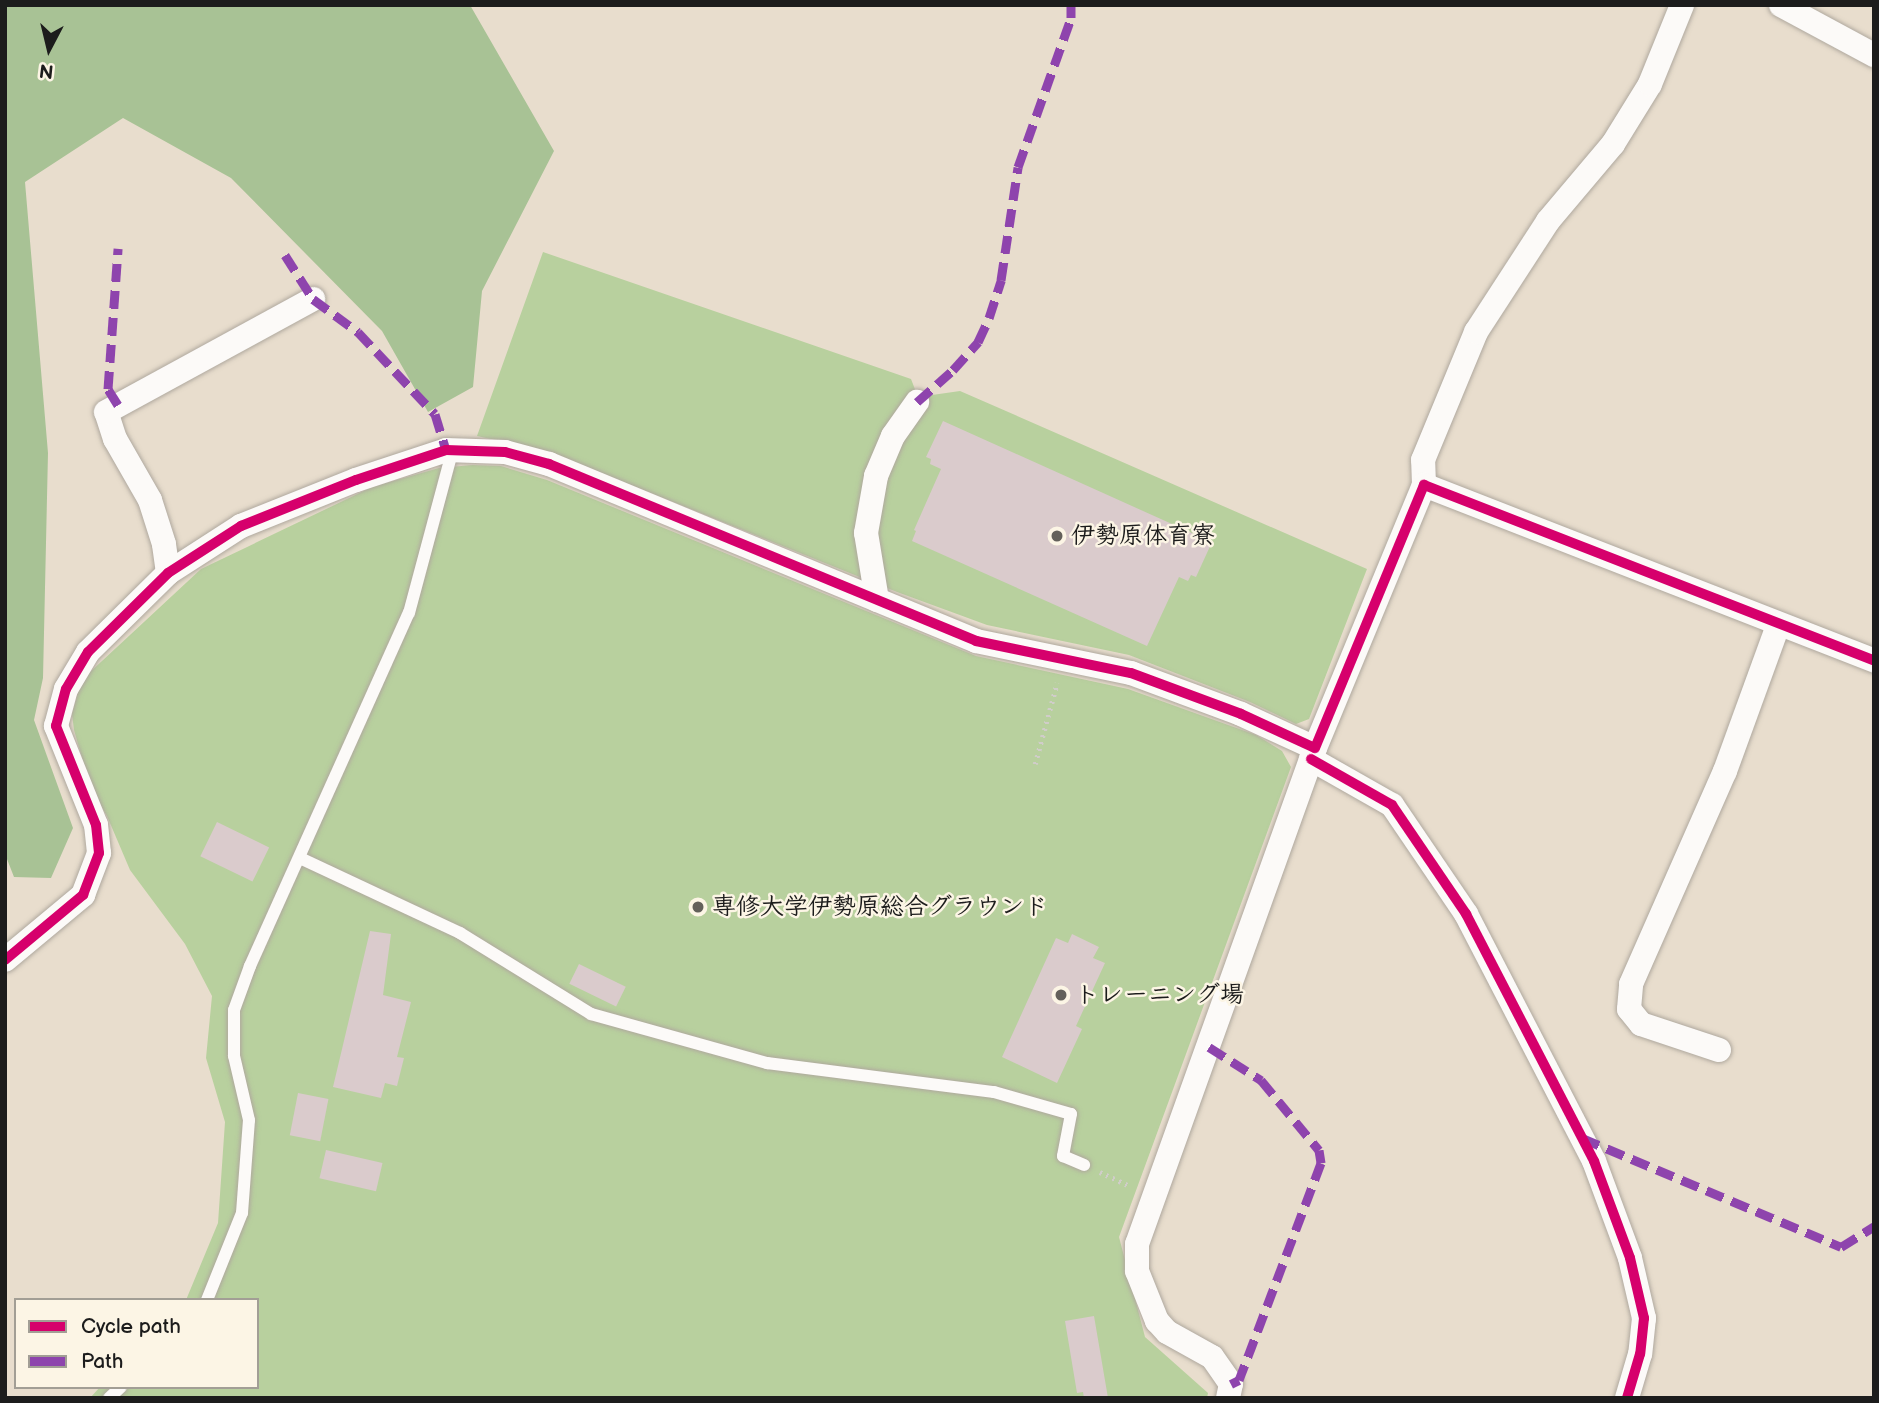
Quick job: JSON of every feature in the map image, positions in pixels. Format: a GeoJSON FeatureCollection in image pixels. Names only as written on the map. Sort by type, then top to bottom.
{"type":"FeatureCollection","features":[{"type":"Feature","properties":{"kind":"street"},"geometry":{"type":"LineString","coordinates":[[1228,1398],[1231,1384],[1212,1357],[1167,1332],[1157,1321],[1137,1271],[1137,1244],[1313,754],[1424,485],[1423,460],[1476,332],[1548,221],[1613,144],[1650,84],[1682,5]]}},
{"type":"Feature","properties":{"kind":"street"},"geometry":{"type":"LineString","coordinates":[[1781,5],[1874,55]]}},
{"type":"Feature","properties":{"kind":"street"},"geometry":{"type":"LineString","coordinates":[[168,573],[164,544],[150,499],[115,439],[106,412],[313,299]]}},
{"type":"Feature","properties":{"kind":"street"},"geometry":{"type":"LineString","coordinates":[[877,600],[866,533],[876,476],[893,436],[917,402]]}},
{"type":"Feature","properties":{"kind":"street"},"geometry":{"type":"LineString","coordinates":[[5,960],[83,895],[99,853],[96,825],[56,726],[66,688],[88,652],[168,573],[241,526],[356,480],[453,449],[505,452],[549,464],[976,642],[1131,673],[1241,714],[1313,754],[1392,804],[1466,914],[1594,1161],[1630,1258],[1644,1318],[1640,1354],[1627,1398]]}},
{"type":"Feature","properties":{"kind":"street"},"geometry":{"type":"LineString","coordinates":[[1424,485],[1778,625],[1874,660]]}},
{"type":"Feature","properties":{"kind":"street"},"geometry":{"type":"LineString","coordinates":[[1719,1050],[1641,1024],[1629,1009],[1631,984],[1725,771],[1778,625]]}},
{"type":"Feature","properties":{"kind":"lane"},"geometry":{"type":"LineString","coordinates":[[208,1298],[242,1213],[249,1120],[234,1056],[234,1010],[250,966],[409,613],[453,449]]}},
{"type":"Feature","properties":{"kind":"lane"},"geometry":{"type":"LineString","coordinates":[[300,858],[460,933],[591,1014],[766,1063],[994,1092],[1071,1114],[1063,1156],[1084,1165]]}},
{"type":"Feature","properties":{"kind":"path"},"geometry":{"type":"LineString","coordinates":[[1035,764],[1063,659]]}},
{"type":"Feature","properties":{"kind":"path"},"geometry":{"type":"LineString","coordinates":[[1084,1165],[1153,1196]]}},
{"type":"Feature","properties":{"kind":"green space"},"geometry":{"type":"Polygon","coordinates":[[[5,5],[470,5],[554,151],[482,291],[473,387],[428,412],[382,331],[231,178],[123,118],[25,182],[48,453],[43,678],[34,720],[73,828],[51,878],[14,877],[5,854],[5,5]]]}},
{"type":"Feature","properties":{"kind":"green space"},"geometry":{"type":"Polygon","coordinates":[[[543,252],[911,379],[918,397],[960,391],[1367,569],[1309,719],[1296,724],[1250,702],[1129,655],[987,625],[897,592],[549,452],[477,436],[543,252]]]}},
{"type":"Feature","properties":{"kind":"green space","name":"専修大学伊勢原総合グラウンド"},"geometry":{"type":"Polygon","coordinates":[[[501,466],[547,480],[976,656],[1128,689],[1256,735],[1282,751],[1291,767],[1119,1237],[1145,1337],[1208,1393],[1207,1398],[90,1398],[98,1389],[259,1389],[259,1298],[187,1298],[218,1223],[225,1122],[206,1058],[212,996],[185,944],[130,870],[107,816],[91,789],[74,730],[72,714],[78,692],[88,674],[201,569],[372,487],[439,468],[501,466]]]}},
{"type":"Feature","properties":{"kind":"building","name":"伊勢原体育寮"},"geometry":{"type":"Polygon","coordinates":[[[943,421],[1212,542],[1196,577],[1191,575],[1188,581],[1179,577],[1147,646],[912,541],[916,531],[914,530],[941,469],[930,464],[931,459],[926,457],[943,421]]]}},
{"type":"Feature","properties":{"kind":"building"},"geometry":{"type":"Polygon","coordinates":[[[217,822],[269,847],[252,882],[200,856],[217,822]]]}},
{"type":"Feature","properties":{"kind":"building"},"geometry":{"type":"Polygon","coordinates":[[[370,931],[391,934],[383,995],[411,1002],[397,1057],[404,1058],[397,1086],[385,1083],[381,1098],[333,1087],[370,931]]]}},
{"type":"Feature","properties":{"kind":"building","name":"トレーニング場"},"geometry":{"type":"Polygon","coordinates":[[[1072,934],[1099,947],[1093,958],[1105,963],[1076,1026],[1082,1029],[1057,1083],[1002,1057],[1056,938],[1068,943],[1072,934]]]}},
{"type":"Feature","properties":{"kind":"building"},"geometry":{"type":"Polygon","coordinates":[[[579,964],[626,987],[616,1007],[569,984],[579,964]]]}},
{"type":"Feature","properties":{"kind":"building"},"geometry":{"type":"Polygon","coordinates":[[[298,1093],[328,1099],[320,1141],[290,1135],[298,1093]]]}},
{"type":"Feature","properties":{"kind":"building"},"geometry":{"type":"Polygon","coordinates":[[[326,1150],[383,1163],[376,1191],[319,1178],[326,1150]]]}},
{"type":"Feature","properties":{"kind":"building"},"geometry":{"type":"Polygon","coordinates":[[[1094,1316],[1108,1398],[1084,1398],[1083,1392],[1077,1393],[1065,1321],[1094,1316]]]}},
{"type":"Feature","properties":{"kind":"marked path"},"geometry":{"type":"LineString","coordinates":[[917,402],[953,370],[978,342],[989,318],[1001,280],[1018,167],[1071,18],[1071,5]]}},
{"type":"Feature","properties":{"kind":"marked path"},"geometry":{"type":"LineString","coordinates":[[118,248],[108,389],[118,405]]}},
{"type":"Feature","properties":{"kind":"marked path"},"geometry":{"type":"LineString","coordinates":[[285,255],[313,299],[358,332],[435,414],[446,450]]}},
{"type":"Feature","properties":{"kind":"marked path"},"geometry":{"type":"LineString","coordinates":[[1209,1047],[1261,1080],[1319,1150],[1321,1163],[1239,1380],[1231,1384]]}},
{"type":"Feature","properties":{"kind":"marked path"},"geometry":{"type":"LineString","coordinates":[[1582,1138],[1841,1247],[1874,1226]]}},
{"type":"Feature","properties":{"kind":"cycle path"},"geometry":{"type":"LineString","coordinates":[[5,960],[83,895],[99,853],[96,825],[56,726],[66,689],[88,652],[168,573],[241,526],[356,480],[446,450],[505,452],[549,464],[976,641],[1131,673],[1241,714],[1315,748],[1424,485],[1874,660]]}},
{"type":"Feature","properties":{"kind":"cycle path"},"geometry":{"type":"LineString","coordinates":[[1311,759],[1392,805],[1466,914],[1594,1161],[1630,1258],[1644,1318],[1640,1354],[1627,1398]]}},
{"type":"Feature","properties":{"kind":"place","name":"伊勢原体育寮"},"geometry":{"type":"Point","coordinates":[1057,536]}},
{"type":"Feature","properties":{"kind":"place","name":"専修大学伊勢原総合グラウンド"},"geometry":{"type":"Point","coordinates":[698,907]}},
{"type":"Feature","properties":{"kind":"place","name":"トレーニング場"},"geometry":{"type":"Point","coordinates":[1061,995]}}]}
